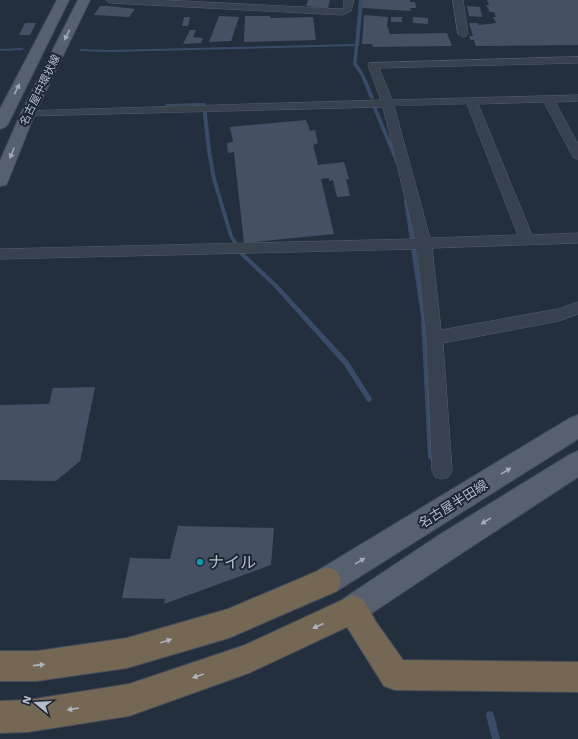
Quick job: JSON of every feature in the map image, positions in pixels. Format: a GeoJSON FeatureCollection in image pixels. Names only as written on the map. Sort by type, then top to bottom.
{"type":"FeatureCollection","features":[{"type":"Feature","properties":{"kind":"highway"},"geometry":{"type":"LineString","coordinates":[[0,666],[37,666],[126,653],[229,623],[327,581]]}},
{"type":"Feature","properties":{"kind":"highway"},"geometry":{"type":"LineString","coordinates":[[0,717],[28,716],[129,700],[249,658],[353,609],[366,632],[395,675],[578,677]]}},
{"type":"Feature","properties":{"kind":"main road","name":"名古屋中環状線"},"geometry":{"type":"LineString","coordinates":[[0,124],[4,108],[64,0]]}},
{"type":"Feature","properties":{"kind":"main road","name":"名古屋中環状線"},"geometry":{"type":"LineString","coordinates":[[0,181],[28,113],[84,0]]}},
{"type":"Feature","properties":{"kind":"main road","name":"名古屋半田線"},"geometry":{"type":"LineString","coordinates":[[327,581],[578,426]]}},
{"type":"Feature","properties":{"kind":"main road"},"geometry":{"type":"LineString","coordinates":[[353,609],[449,545],[578,463]]}},
{"type":"Feature","properties":{"kind":"street"},"geometry":{"type":"LineString","coordinates":[[110,0],[343,12],[348,9],[349,0]]}},
{"type":"Feature","properties":{"kind":"street"},"geometry":{"type":"LineString","coordinates":[[458,0],[463,34]]}},
{"type":"Feature","properties":{"kind":"street"},"geometry":{"type":"LineString","coordinates":[[442,470],[434,338],[424,244],[387,102],[373,65],[578,60]]}},
{"type":"Feature","properties":{"kind":"street"},"geometry":{"type":"LineString","coordinates":[[28,113],[387,102],[578,98]]}},
{"type":"Feature","properties":{"kind":"street"},"geometry":{"type":"LineString","coordinates":[[548,99],[578,155]]}},
{"type":"Feature","properties":{"kind":"street"},"geometry":{"type":"LineString","coordinates":[[471,100],[527,240]]}},
{"type":"Feature","properties":{"kind":"street"},"geometry":{"type":"LineString","coordinates":[[0,254],[424,244],[578,238]]}},
{"type":"Feature","properties":{"kind":"street"},"geometry":{"type":"LineString","coordinates":[[434,338],[559,315],[578,308]]}},
{"type":"Feature","properties":{"kind":"building"},"geometry":{"type":"Polygon","coordinates":[[[308,0],[330,0],[328,8],[306,6],[308,0]]]}},
{"type":"Feature","properties":{"kind":"building"},"geometry":{"type":"Polygon","coordinates":[[[363,0],[410,0],[410,2],[415,2],[416,8],[410,8],[411,11],[362,8],[363,0]]]}},
{"type":"Feature","properties":{"kind":"building"},"geometry":{"type":"Polygon","coordinates":[[[487,0],[578,0],[578,45],[476,46],[474,40],[471,40],[469,36],[473,36],[469,23],[478,23],[479,25],[496,23],[493,17],[496,17],[494,12],[490,12],[486,5],[489,5],[487,0]]]}},
{"type":"Feature","properties":{"kind":"building"},"geometry":{"type":"Polygon","coordinates":[[[100,6],[135,9],[129,17],[94,15],[100,6]]]}},
{"type":"Feature","properties":{"kind":"building"},"geometry":{"type":"Polygon","coordinates":[[[467,6],[480,7],[482,17],[469,16],[467,6]]]}},
{"type":"Feature","properties":{"kind":"building"},"geometry":{"type":"Polygon","coordinates":[[[364,15],[388,17],[387,26],[390,34],[447,33],[452,46],[373,47],[372,44],[362,44],[364,15]]]}},
{"type":"Feature","properties":{"kind":"building"},"geometry":{"type":"Polygon","coordinates":[[[219,16],[239,17],[231,41],[209,42],[219,16]]]}},
{"type":"Feature","properties":{"kind":"building"},"geometry":{"type":"Polygon","coordinates":[[[245,16],[270,16],[271,18],[313,17],[316,40],[244,42],[245,16]]]}},
{"type":"Feature","properties":{"kind":"building"},"geometry":{"type":"Polygon","coordinates":[[[184,17],[190,17],[188,26],[182,26],[184,17]]]}},
{"type":"Feature","properties":{"kind":"building"},"geometry":{"type":"Polygon","coordinates":[[[391,17],[402,17],[402,22],[391,22],[391,17]]]}},
{"type":"Feature","properties":{"kind":"building"},"geometry":{"type":"Polygon","coordinates":[[[413,17],[428,18],[428,24],[413,23],[413,17]]]}},
{"type":"Feature","properties":{"kind":"building"},"geometry":{"type":"Polygon","coordinates":[[[25,23],[36,23],[30,35],[19,35],[25,23]]]}},
{"type":"Feature","properties":{"kind":"building"},"geometry":{"type":"Polygon","coordinates":[[[190,30],[196,30],[193,37],[203,38],[201,43],[183,44],[190,30]]]}},
{"type":"Feature","properties":{"kind":"building"},"geometry":{"type":"Polygon","coordinates":[[[306,120],[310,131],[315,130],[318,143],[313,145],[318,165],[344,162],[349,179],[346,179],[350,196],[337,197],[333,180],[329,181],[329,178],[321,179],[334,234],[244,243],[234,152],[228,153],[227,143],[233,142],[230,127],[306,120]]]}},
{"type":"Feature","properties":{"kind":"building"},"geometry":{"type":"Polygon","coordinates":[[[95,387],[80,461],[56,481],[0,480],[0,405],[49,404],[53,388],[95,387]]]}},
{"type":"Feature","properties":{"kind":"building","name":"ナイル"},"geometry":{"type":"Polygon","coordinates":[[[178,526],[274,528],[271,565],[164,604],[165,599],[122,598],[130,558],[170,559],[178,526]]]}},
{"type":"Feature","properties":{"kind":"waterway"},"geometry":{"type":"LineString","coordinates":[[357,45],[361,0]]}},
{"type":"Feature","properties":{"kind":"waterway"},"geometry":{"type":"LineString","coordinates":[[81,50],[109,51],[357,45]]}},
{"type":"Feature","properties":{"kind":"waterway"},"geometry":{"type":"LineString","coordinates":[[357,45],[355,64],[363,76],[372,98]]}},
{"type":"Feature","properties":{"kind":"waterway"},"geometry":{"type":"LineString","coordinates":[[0,50],[22,49]]}},
{"type":"Feature","properties":{"kind":"waterway"},"geometry":{"type":"LineString","coordinates":[[167,105],[204,104],[209,151],[214,179],[231,236],[243,255],[276,286],[346,363],[369,399]]}},
{"type":"Feature","properties":{"kind":"waterway"},"geometry":{"type":"LineString","coordinates":[[374,106],[398,164]]}},
{"type":"Feature","properties":{"kind":"waterway"},"geometry":{"type":"LineString","coordinates":[[406,200],[424,317],[431,457]]}},
{"type":"Feature","properties":{"kind":"waterway"},"geometry":{"type":"LineString","coordinates":[[490,715],[496,739]]}},
{"type":"Feature","properties":{"kind":"place","name":"ナイル"},"geometry":{"type":"Point","coordinates":[200,562]}}]}
